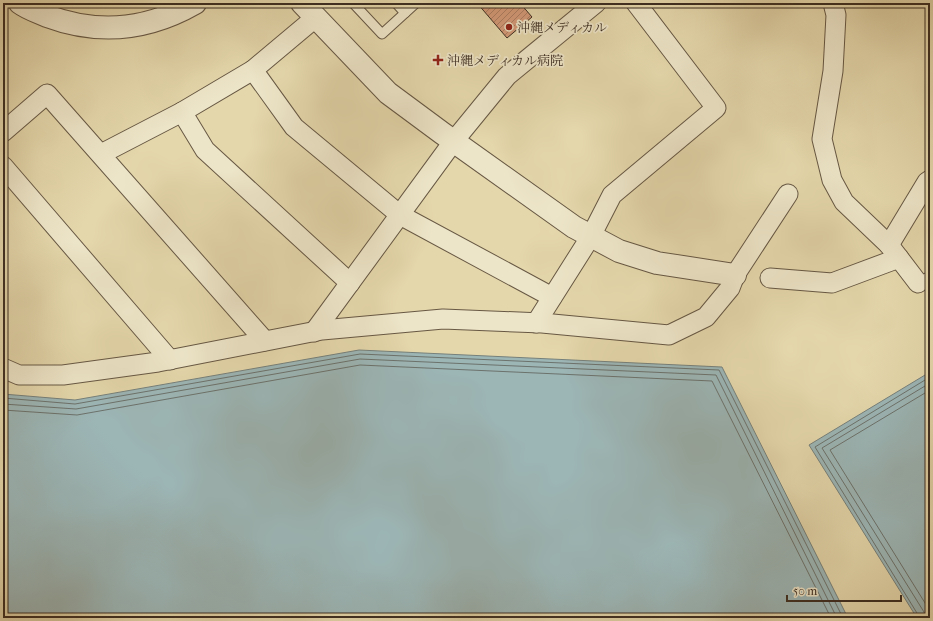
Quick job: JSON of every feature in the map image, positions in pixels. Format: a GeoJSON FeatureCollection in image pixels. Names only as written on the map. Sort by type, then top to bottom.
{"type":"FeatureCollection","features":[{"type":"Feature","properties":{"kind":"street"},"geometry":{"type":"LineString","coordinates":[[20,3],[26,8],[69,24],[105,28],[149,23],[181,11],[195,3]]}},
{"type":"Feature","properties":{"kind":"street"},"geometry":{"type":"LineString","coordinates":[[314,332],[453,142],[507,76],[596,3]]}},
{"type":"Feature","properties":{"kind":"street"},"geometry":{"type":"LineString","coordinates":[[536,323],[591,236],[612,195],[716,108],[636,3]]}},
{"type":"Feature","properties":{"kind":"street"},"geometry":{"type":"LineString","coordinates":[[832,3],[836,15],[833,71],[822,139],[832,180],[844,202],[924,279]]}},
{"type":"Feature","properties":{"kind":"street"},"geometry":{"type":"LineString","coordinates":[[101,154],[182,112],[253,70],[308,10],[388,93],[453,142],[574,227],[619,251],[658,263],[735,275]]}},
{"type":"Feature","properties":{"kind":"street"},"geometry":{"type":"LineString","coordinates":[[253,70],[294,127],[400,215],[552,297]]}},
{"type":"Feature","properties":{"kind":"street"},"geometry":{"type":"LineString","coordinates":[[3,132],[47,94],[265,341]]}},
{"type":"Feature","properties":{"kind":"street"},"geometry":{"type":"LineString","coordinates":[[182,112],[205,150],[350,283]]}},
{"type":"Feature","properties":{"kind":"street"},"geometry":{"type":"LineString","coordinates":[[3,166],[170,360]]}},
{"type":"Feature","properties":{"kind":"street"},"geometry":{"type":"LineString","coordinates":[[770,278],[832,283],[894,251],[927,182],[930,180]]}},
{"type":"Feature","properties":{"kind":"street"},"geometry":{"type":"LineString","coordinates":[[3,368],[19,374],[63,375],[170,360],[314,332],[443,319],[536,323],[669,335],[706,318],[730,288],[735,275],[788,194]]}},
{"type":"Feature","properties":{"kind":"lane"},"geometry":{"type":"LineString","coordinates":[[353,3],[382,34],[416,3]]}},
{"type":"Feature","properties":{"kind":"lane"},"geometry":{"type":"LineString","coordinates":[[396,3],[405,13]]}},
{"type":"Feature","properties":{"kind":"water"},"geometry":{"type":"Polygon","coordinates":[[[359,350],[722,367],[848,618],[3,618],[3,394],[75,400],[359,350]]]}},
{"type":"Feature","properties":{"kind":"water"},"geometry":{"type":"Polygon","coordinates":[[[930,372],[930,618],[917,618],[809,445],[930,372]]]}},
{"type":"Feature","properties":{"kind":"building","name":"沖縄メディカル"},"geometry":{"type":"Polygon","coordinates":[[[477,3],[520,3],[532,17],[507,38],[477,3]]]}},
{"type":"Feature","properties":{"kind":"place","name":"沖縄メディカル"},"geometry":{"type":"Point","coordinates":[509,27]}},
{"type":"Feature","properties":{"kind":"place","name":"沖縄メディカル病院"},"geometry":{"type":"Point","coordinates":[438,60]}}]}
